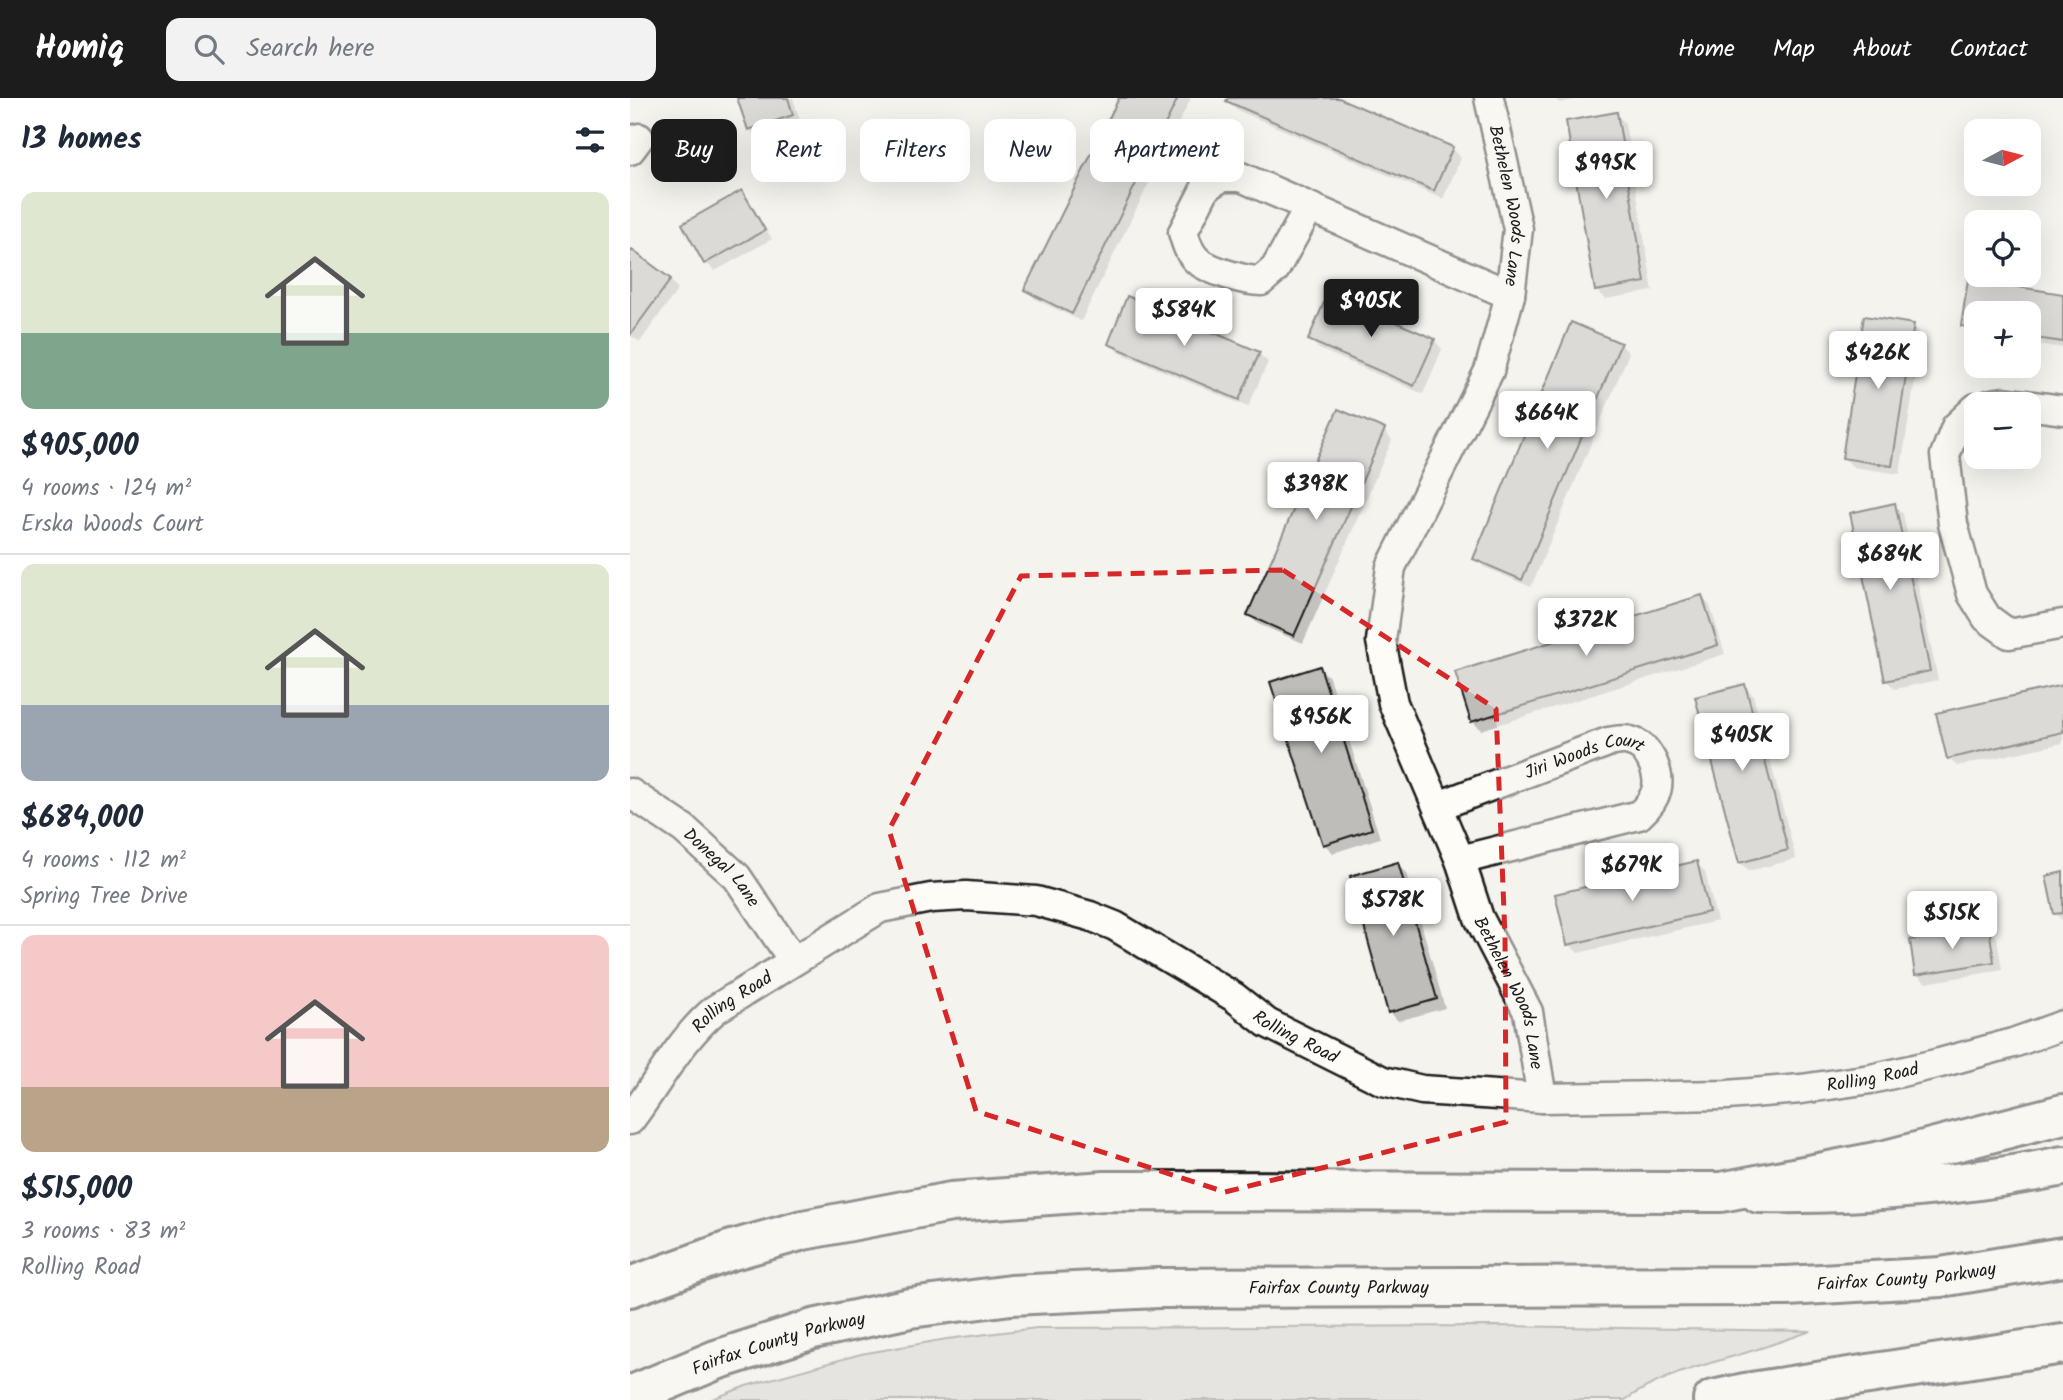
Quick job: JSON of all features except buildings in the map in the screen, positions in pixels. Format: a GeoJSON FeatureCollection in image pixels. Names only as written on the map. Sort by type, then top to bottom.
{"type":"FeatureCollection","features":[{"type":"Feature","properties":{"kind":"main road"},"geometry":{"type":"LineString","coordinates":[[1721,1192],[1900,1157],[2063,1114]]}},
{"type":"Feature","properties":{"kind":"main road"},"geometry":{"type":"LineString","coordinates":[[630,1287],[729,1251],[803,1230],[951,1202],[1027,1195],[1105,1191],[1822,1194],[1945,1186],[2063,1166]]}},
{"type":"Feature","properties":{"kind":"main road","name":"Fairfax County Parkway"},"geometry":{"type":"LineString","coordinates":[[630,1396],[716,1360],[813,1329],[910,1308],[1011,1295],[1158,1288],[1787,1286],[1941,1277],[2063,1257]]}},
{"type":"Feature","properties":{"kind":"main road"},"geometry":{"type":"LineString","coordinates":[[1713,1400],[2063,1344]]}},
{"type":"Feature","properties":{"kind":"street","name":"Bethelen Woods Lane"},"geometry":{"type":"LineString","coordinates":[[1489,98],[1518,229],[1510,295],[1489,371],[1391,567],[1381,641],[1393,703],[1460,860],[1479,918],[1528,1012],[1542,1098]]}},
{"type":"Feature","properties":{"kind":"street"},"geometry":{"type":"LineString","coordinates":[[1309,208],[1510,295]]}},
{"type":"Feature","properties":{"kind":"street"},"geometry":{"type":"LineString","coordinates":[[2041,407],[2063,410]]}},
{"type":"Feature","properties":{"kind":"street"},"geometry":{"type":"LineString","coordinates":[[1964,419],[1956,427],[1945,455],[1953,524],[1972,594],[1987,618],[2009,634],[2063,624]]}},
{"type":"Feature","properties":{"kind":"street","name":"Jiri Woods Court"},"geometry":{"type":"LineString","coordinates":[[1438,806],[1608,742],[1629,740],[1645,748],[1655,768],[1659,782],[1650,804],[1639,814],[1460,860]]}},
{"type":"Feature","properties":{"kind":"street","name":"Donegal Lane"},"geometry":{"type":"LineString","coordinates":[[630,793],[684,829],[737,877],[793,960]]}},
{"type":"Feature","properties":{"kind":"street","name":"Rolling Road"},"geometry":{"type":"LineString","coordinates":[[630,1120],[698,1024],[716,1009],[880,908],[931,898],[1001,897],[1036,901],[1090,916],[1127,932],[1234,997],[1266,1023],[1383,1080],[1422,1090],[1542,1098],[1727,1095],[1801,1089],[1871,1079],[1940,1063],[2013,1043],[2063,1025]]}},
{"type":"Feature","properties":{"kind":"highlighted area"},"geometry":{"type":"Polygon","coordinates":[[[1283,570],[1496,709],[1505,937],[1506,1122],[1225,1192],[976,1111],[889,830],[1021,576],[1283,570]]]}},
{"type":"Feature","properties":{"kind":"shaded area"},"geometry":{"type":"Polygon","coordinates":[[[1497,1326],[1811,1331],[1669,1377],[1625,1400],[710,1400],[746,1386],[861,1354],[947,1339],[1037,1328],[1497,1326]]]}}]}
